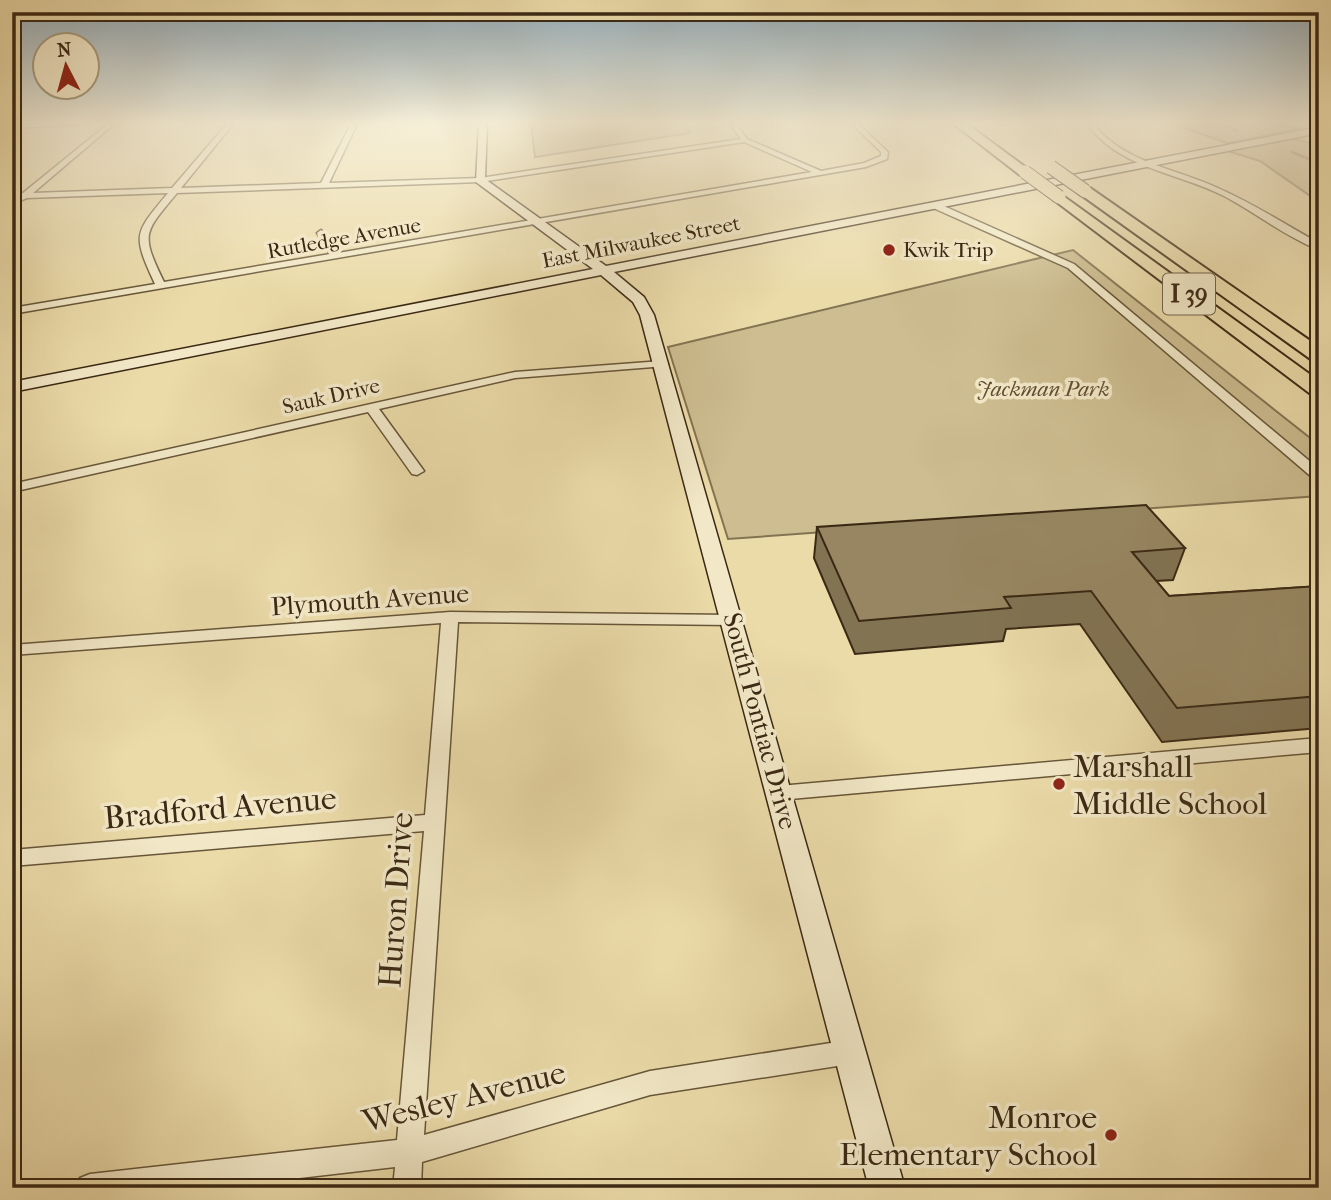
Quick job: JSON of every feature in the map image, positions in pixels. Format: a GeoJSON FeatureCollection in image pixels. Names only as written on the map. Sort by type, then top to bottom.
{"type":"FeatureCollection","features":[{"type":"Feature","properties":{"kind":"highway","name":"I 39"},"geometry":{"type":"LineString","coordinates":[[1036,180],[1319,391]]}},
{"type":"Feature","properties":{"kind":"highway","name":"I 39"},"geometry":{"type":"LineString","coordinates":[[1070,180],[1319,356]]}},
{"type":"Feature","properties":{"kind":"main road","name":"South Pontiac Drive"},"geometry":{"type":"LineString","coordinates":[[480,180],[606,271],[636,296],[644,308],[662,365],[887,1188]]}},
{"type":"Feature","properties":{"kind":"main road","name":"East Milwaukee Street"},"geometry":{"type":"LineString","coordinates":[[12,387],[1058,180]]}},
{"type":"Feature","properties":{"kind":"street"},"geometry":{"type":"LineString","coordinates":[[12,206],[43,180]]}},
{"type":"Feature","properties":{"kind":"street"},"geometry":{"type":"LineString","coordinates":[[161,287],[141,236],[145,226],[183,180]]}},
{"type":"Feature","properties":{"kind":"street"},"geometry":{"type":"LineString","coordinates":[[323,187],[326,180]]}},
{"type":"Feature","properties":{"kind":"street"},"geometry":{"type":"LineString","coordinates":[[12,196],[480,180]]}},
{"type":"Feature","properties":{"kind":"street","name":"Rutledge Avenue"},"geometry":{"type":"LineString","coordinates":[[12,311],[779,180]]}},
{"type":"Feature","properties":{"kind":"street"},"geometry":{"type":"LineString","coordinates":[[1191,180],[1213,188],[1319,247]]}},
{"type":"Feature","properties":{"kind":"street"},"geometry":{"type":"LineString","coordinates":[[933,205],[1071,266],[1319,476]]}},
{"type":"Feature","properties":{"kind":"street"},"geometry":{"type":"LineString","coordinates":[[321,233],[335,257]]}},
{"type":"Feature","properties":{"kind":"street","name":"Sauk Drive"},"geometry":{"type":"LineString","coordinates":[[12,488],[515,374],[662,365]]}},
{"type":"Feature","properties":{"kind":"street"},"geometry":{"type":"LineString","coordinates":[[371,407],[417,471]]}},
{"type":"Feature","properties":{"kind":"street","name":"Plymouth Avenue"},"geometry":{"type":"LineString","coordinates":[[12,650],[450,617],[732,620]]}},
{"type":"Feature","properties":{"kind":"street","name":"Huron Drive"},"geometry":{"type":"LineString","coordinates":[[407,1188],[450,617]]}},
{"type":"Feature","properties":{"kind":"street"},"geometry":{"type":"LineString","coordinates":[[779,793],[1319,745]]}},
{"type":"Feature","properties":{"kind":"street","name":"Bradford Avenue"},"geometry":{"type":"LineString","coordinates":[[12,858],[433,822]]}},
{"type":"Feature","properties":{"kind":"street","name":"Wesley Avenue"},"geometry":{"type":"LineString","coordinates":[[90,1188],[410,1152],[650,1083],[850,1052]]}},
{"type":"Feature","properties":{"kind":"green space"},"geometry":{"type":"Polygon","coordinates":[[[1287,180],[1319,180],[1319,202],[1287,180]]]}},
{"type":"Feature","properties":{"kind":"green space","name":"Jackman Park"},"geometry":{"type":"Polygon","coordinates":[[[1073,250],[1319,445],[1319,496],[728,539],[668,347],[1073,250]]]}},
{"type":"Feature","properties":{"kind":"building","name":"Marshall Middle School"},"geometry":{"type":"Polygon","coordinates":[[[1146,505],[1185,548],[1132,552],[1169,596],[1319,586],[1319,696],[1177,708],[1091,591],[1004,597],[1011,608],[859,621],[817,527],[1146,505]]]}},
{"type":"Feature","properties":{"kind":"place","name":"Kwik Trip"},"geometry":{"type":"Point","coordinates":[889,250]}},
{"type":"Feature","properties":{"kind":"place","name":"Marshall Middle School"},"geometry":{"type":"Point","coordinates":[1059,784]}},
{"type":"Feature","properties":{"kind":"place","name":"Monroe Elementary School"},"geometry":{"type":"Point","coordinates":[1111,1135]}}]}
